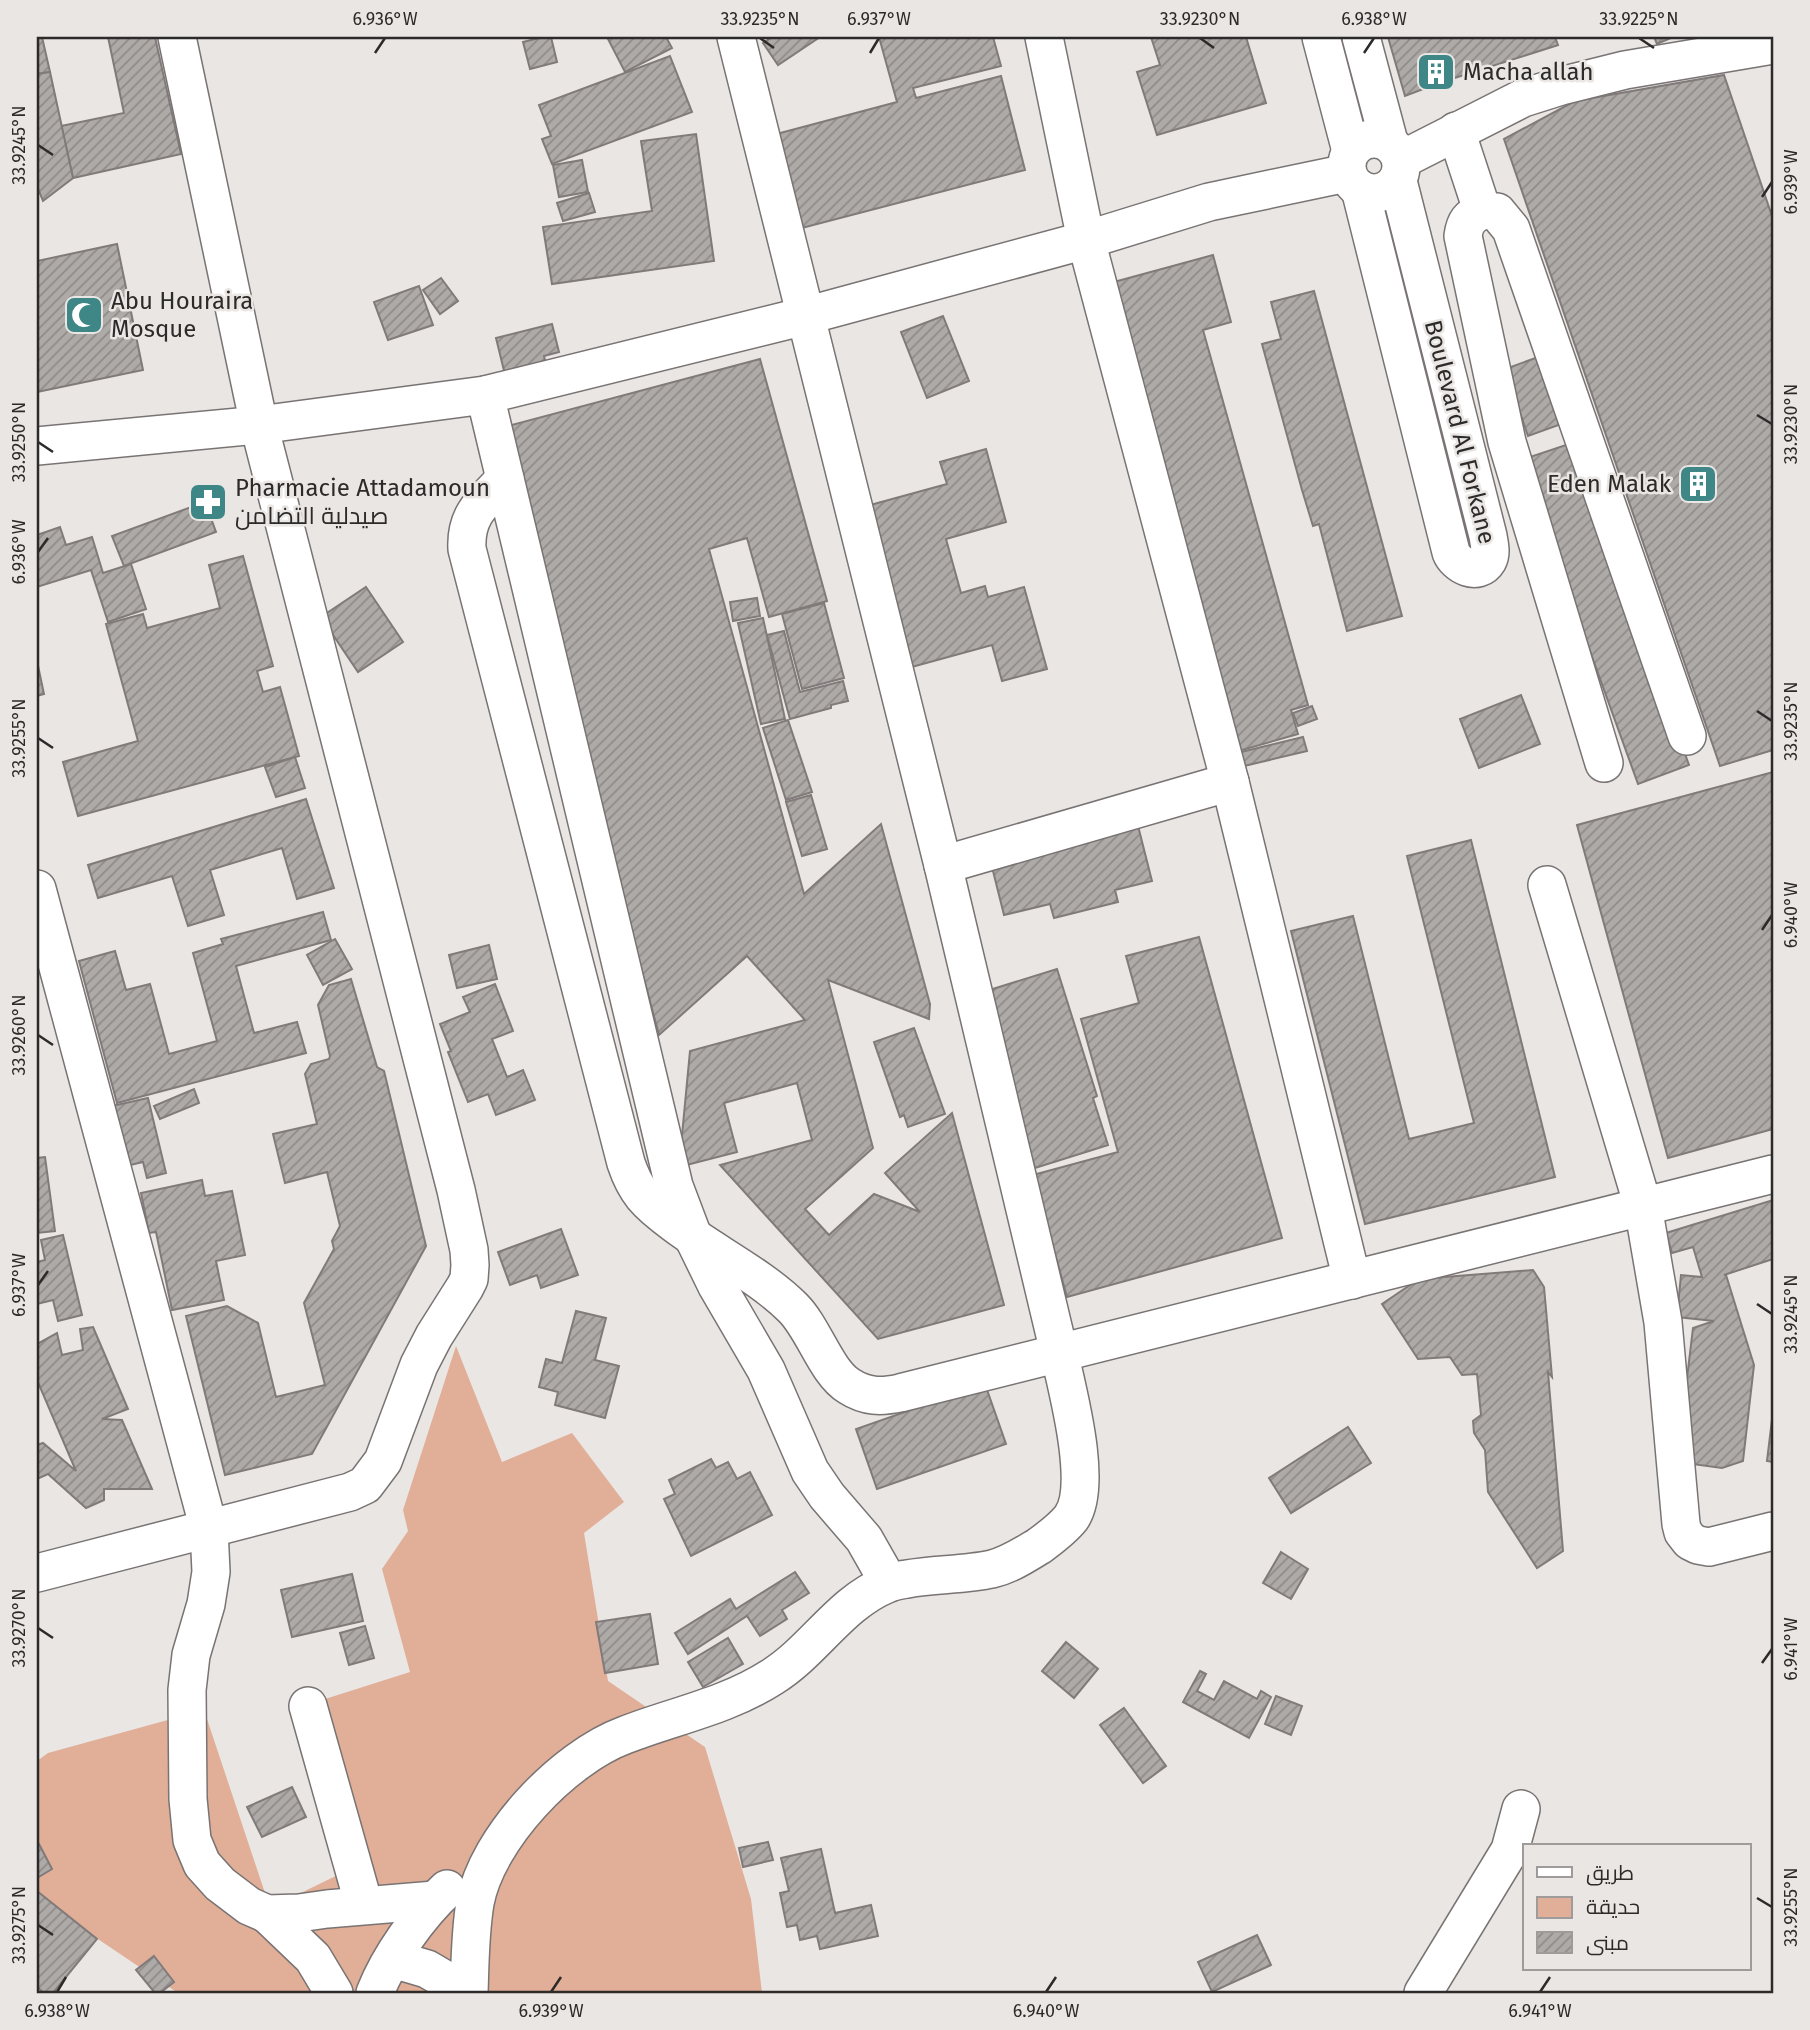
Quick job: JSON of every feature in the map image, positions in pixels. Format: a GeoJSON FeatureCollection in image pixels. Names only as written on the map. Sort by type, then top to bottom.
{"type":"FeatureCollection","features":[{"type":"Feature","properties":{"kind":"street"},"geometry":{"type":"LineString","coordinates":[[37,1573],[350,1492],[365,1485],[383,1461],[419,1365],[465,1287],[470,1265],[449,1164],[259,425],[177,37]]}},
{"type":"Feature","properties":{"kind":"street"},"geometry":{"type":"LineString","coordinates":[[375,1993],[401,1945],[435,1900],[504,1836],[567,1768],[623,1735],[722,1703],[773,1677],[807,1649],[839,1616],[871,1592],[889,1583],[993,1569],[1020,1558],[1049,1539],[1072,1516],[1080,1490],[1077,1433],[1059,1352],[943,865],[736,37]]}},
{"type":"Feature","properties":{"kind":"street"},"geometry":{"type":"LineString","coordinates":[[1044,37],[1086,240],[1230,782],[1352,1280]]}},
{"type":"Feature","properties":{"kind":"street","name":"Boulevard Al Forkane"},"geometry":{"type":"LineString","coordinates":[[1321,37],[1451,552],[1454,560],[1462,566],[1478,567],[1487,561],[1490,555],[1489,536],[1396,161],[1361,37]]}},
{"type":"Feature","properties":{"kind":"street"},"geometry":{"type":"LineString","coordinates":[[1396,161],[1523,98],[1561,86],[1625,70],[1773,45]]}},
{"type":"Feature","properties":{"kind":"street"},"geometry":{"type":"LineString","coordinates":[[1457,131],[1482,210]]}},
{"type":"Feature","properties":{"kind":"street"},"geometry":{"type":"LineString","coordinates":[[1368,139],[1379,139],[1396,161],[1390,189],[1381,193],[1370,193],[1353,171],[1358,144],[1368,139]]}},
{"type":"Feature","properties":{"kind":"street"},"geometry":{"type":"LineString","coordinates":[[37,446],[259,425],[485,395],[805,316],[1086,240],[1209,202],[1353,171]]}},
{"type":"Feature","properties":{"kind":"street"},"geometry":{"type":"LineString","coordinates":[[1604,763],[1507,442],[1463,236],[1465,223],[1482,210],[1497,212],[1511,229],[1687,736]]}},
{"type":"Feature","properties":{"kind":"street"},"geometry":{"type":"LineString","coordinates":[[485,395],[674,1186],[694,1239],[717,1286],[766,1370],[810,1471],[863,1539],[889,1583]]}},
{"type":"Feature","properties":{"kind":"street"},"geometry":{"type":"LineString","coordinates":[[505,479],[472,516],[467,549],[625,1163],[632,1181],[656,1210],[694,1239],[771,1289],[794,1309],[813,1333],[833,1370],[846,1384],[862,1394],[881,1396],[900,1393],[1773,1174]]}},
{"type":"Feature","properties":{"kind":"street"},"geometry":{"type":"LineString","coordinates":[[943,865],[1230,782]]}},
{"type":"Feature","properties":{"kind":"street"},"geometry":{"type":"LineString","coordinates":[[1548,885],[1643,1206],[1662,1322],[1683,1532],[1690,1541],[1709,1546],[1773,1531]]}},
{"type":"Feature","properties":{"kind":"street"},"geometry":{"type":"LineString","coordinates":[[37,889],[209,1529],[211,1572],[206,1604],[191,1655],[187,1690],[188,1799],[192,1840],[202,1864],[220,1884],[249,1906],[267,1914],[313,1958],[334,1993]]}},
{"type":"Feature","properties":{"kind":"street"},"geometry":{"type":"LineString","coordinates":[[308,1706],[364,1905]]}},
{"type":"Feature","properties":{"kind":"street"},"geometry":{"type":"LineString","coordinates":[[1423,1993],[1510,1850],[1521,1809]]}},
{"type":"Feature","properties":{"kind":"street"},"geometry":{"type":"LineString","coordinates":[[393,1959],[427,1969],[468,1993],[475,1902],[486,1865],[504,1836]]}},
{"type":"Feature","properties":{"kind":"street"},"geometry":{"type":"LineString","coordinates":[[267,1914],[435,1900]]}},
{"type":"Feature","properties":{"kind":"green space"},"geometry":{"type":"Polygon","coordinates":[[[456,1346],[502,1462],[572,1433],[624,1502],[584,1533],[608,1681],[705,1747],[751,1899],[762,1993],[178,1993],[37,1898],[37,1761],[48,1753],[204,1710],[270,1908],[346,1871],[303,1706],[410,1672],[382,1569],[408,1531],[403,1510],[456,1346]]]}},
{"type":"Feature","properties":{"kind":"building"},"geometry":{"type":"Polygon","coordinates":[[[37,37],[42,37],[50,72],[37,74],[37,37]]]}},
{"type":"Feature","properties":{"kind":"building"},"geometry":{"type":"Polygon","coordinates":[[[108,37],[155,37],[181,154],[73,178],[61,126],[124,113],[108,37]]]}},
{"type":"Feature","properties":{"kind":"building"},"geometry":{"type":"Polygon","coordinates":[[[551,37],[557,62],[530,69],[523,42],[551,37]]]}},
{"type":"Feature","properties":{"kind":"building"},"geometry":{"type":"Polygon","coordinates":[[[607,37],[666,37],[672,48],[625,72],[607,37]]]}},
{"type":"Feature","properties":{"kind":"building"},"geometry":{"type":"Polygon","coordinates":[[[772,37],[820,37],[778,65],[763,43],[772,37]]]}},
{"type":"Feature","properties":{"kind":"building"},"geometry":{"type":"Polygon","coordinates":[[[879,37],[993,37],[1001,66],[913,88],[916,98],[1001,76],[1025,170],[794,230],[769,136],[897,102],[879,37]]]}},
{"type":"Feature","properties":{"kind":"building"},"geometry":{"type":"Polygon","coordinates":[[[1151,37],[1246,37],[1266,103],[1157,135],[1137,72],[1160,65],[1151,37]]]}},
{"type":"Feature","properties":{"kind":"building","name":"Macha allah"},"geometry":{"type":"Polygon","coordinates":[[[1388,37],[1555,37],[1558,45],[1405,96],[1388,37]]]}},
{"type":"Feature","properties":{"kind":"building"},"geometry":{"type":"Polygon","coordinates":[[[1654,37],[1673,37],[1657,44],[1654,37]]]}},
{"type":"Feature","properties":{"kind":"building"},"geometry":{"type":"Polygon","coordinates":[[[670,56],[692,112],[552,164],[542,139],[551,136],[539,105],[670,56]]]}},
{"type":"Feature","properties":{"kind":"building"},"geometry":{"type":"Polygon","coordinates":[[[50,72],[73,178],[43,201],[37,186],[37,74],[50,72]]]}},
{"type":"Feature","properties":{"kind":"building","name":"Eden Malak"},"geometry":{"type":"Polygon","coordinates":[[[1724,75],[1773,219],[1773,750],[1720,766],[1504,139],[1575,101],[1724,75]]]}},
{"type":"Feature","properties":{"kind":"building"},"geometry":{"type":"Polygon","coordinates":[[[696,134],[714,261],[552,284],[543,227],[652,211],[641,141],[696,134]]]}},
{"type":"Feature","properties":{"kind":"building"},"geometry":{"type":"Polygon","coordinates":[[[582,160],[588,192],[559,197],[553,165],[582,160]]]}},
{"type":"Feature","properties":{"kind":"building"},"geometry":{"type":"Polygon","coordinates":[[[589,193],[595,212],[563,221],[557,203],[589,193]]]}},
{"type":"Feature","properties":{"kind":"building","name":"Abu Houraira Mosque"},"geometry":{"type":"Polygon","coordinates":[[[117,244],[143,370],[37,392],[37,261],[117,244]]]}},
{"type":"Feature","properties":{"kind":"building"},"geometry":{"type":"Polygon","coordinates":[[[1213,255],[1231,322],[1203,330],[1308,705],[1291,710],[1298,734],[1235,752],[1103,285],[1213,255]]]}},
{"type":"Feature","properties":{"kind":"building"},"geometry":{"type":"Polygon","coordinates":[[[441,278],[458,301],[440,314],[423,290],[441,278]]]}},
{"type":"Feature","properties":{"kind":"building"},"geometry":{"type":"Polygon","coordinates":[[[419,286],[433,325],[388,340],[374,302],[419,286]]]}},
{"type":"Feature","properties":{"kind":"building"},"geometry":{"type":"Polygon","coordinates":[[[1314,291],[1402,616],[1347,631],[1319,524],[1313,526],[1262,344],[1281,339],[1271,302],[1314,291]]]}},
{"type":"Feature","properties":{"kind":"building"},"geometry":{"type":"Polygon","coordinates":[[[943,316],[969,381],[927,398],[901,332],[943,316]]]}},
{"type":"Feature","properties":{"kind":"building"},"geometry":{"type":"Polygon","coordinates":[[[552,324],[559,352],[544,356],[548,373],[507,383],[496,338],[552,324]]]}},
{"type":"Feature","properties":{"kind":"building"},"geometry":{"type":"Polygon","coordinates":[[[1544,355],[1567,422],[1528,436],[1505,369],[1544,355]]]}},
{"type":"Feature","properties":{"kind":"building"},"geometry":{"type":"Polygon","coordinates":[[[760,359],[827,601],[769,617],[747,538],[709,549],[804,894],[881,824],[930,1004],[929,1019],[828,980],[873,1148],[805,1209],[829,1235],[874,1194],[920,1212],[885,1173],[952,1113],[1004,1305],[878,1339],[720,1165],[812,1140],[797,1083],[724,1103],[737,1152],[679,1167],[690,1051],[805,1020],[747,956],[659,1035],[497,429],[760,359]]]}},
{"type":"Feature","properties":{"kind":"building"},"geometry":{"type":"Polygon","coordinates":[[[1578,441],[1647,649],[1689,765],[1638,784],[1521,460],[1578,441]]]}},
{"type":"Feature","properties":{"kind":"building"},"geometry":{"type":"Polygon","coordinates":[[[986,449],[1006,522],[946,539],[961,593],[985,586],[988,597],[1024,587],[1047,669],[1002,681],[992,645],[908,668],[863,507],[947,484],[940,462],[986,449]]]}},
{"type":"Feature","properties":{"kind":"building"},"geometry":{"type":"Polygon","coordinates":[[[205,502],[216,532],[124,566],[112,536],[205,502]]]}},
{"type":"Feature","properties":{"kind":"building"},"geometry":{"type":"Polygon","coordinates":[[[60,527],[66,545],[92,537],[103,573],[131,564],[146,609],[108,622],[91,570],[37,587],[37,535],[60,527]]]}},
{"type":"Feature","properties":{"kind":"building"},"geometry":{"type":"Polygon","coordinates":[[[243,556],[273,666],[257,671],[263,692],[280,687],[299,756],[78,816],[63,762],[138,741],[106,624],[143,614],[147,628],[220,608],[209,565],[243,556]]]}},
{"type":"Feature","properties":{"kind":"building"},"geometry":{"type":"Polygon","coordinates":[[[366,587],[403,642],[358,672],[321,617],[366,587]]]}},
{"type":"Feature","properties":{"kind":"building"},"geometry":{"type":"Polygon","coordinates":[[[757,598],[760,616],[733,621],[730,602],[757,598]]]}},
{"type":"Feature","properties":{"kind":"building"},"geometry":{"type":"Polygon","coordinates":[[[824,603],[844,678],[802,689],[782,614],[824,603]]]}},
{"type":"Feature","properties":{"kind":"building"},"geometry":{"type":"Polygon","coordinates":[[[763,618],[785,719],[761,724],[738,623],[763,618]]]}},
{"type":"Feature","properties":{"kind":"building"},"geometry":{"type":"Polygon","coordinates":[[[784,631],[800,692],[843,681],[848,701],[790,719],[767,635],[784,631]]]}},
{"type":"Feature","properties":{"kind":"building"},"geometry":{"type":"Polygon","coordinates":[[[37,661],[44,694],[37,696],[37,661]]]}},
{"type":"Feature","properties":{"kind":"building"},"geometry":{"type":"Polygon","coordinates":[[[1521,695],[1540,744],[1479,768],[1460,719],[1521,695]]]}},
{"type":"Feature","properties":{"kind":"building"},"geometry":{"type":"Polygon","coordinates":[[[1312,706],[1317,719],[1298,726],[1293,713],[1312,706]]]}},
{"type":"Feature","properties":{"kind":"building"},"geometry":{"type":"Polygon","coordinates":[[[788,720],[812,792],[786,800],[763,728],[788,720]]]}},
{"type":"Feature","properties":{"kind":"building"},"geometry":{"type":"Polygon","coordinates":[[[1303,737],[1307,751],[1240,767],[1237,753],[1303,737]]]}},
{"type":"Feature","properties":{"kind":"building"},"geometry":{"type":"Polygon","coordinates":[[[295,757],[305,788],[276,797],[265,767],[295,757]]]}},
{"type":"Feature","properties":{"kind":"building"},"geometry":{"type":"Polygon","coordinates":[[[1773,772],[1773,1129],[1668,1158],[1577,825],[1773,772]]]}},
{"type":"Feature","properties":{"kind":"building"},"geometry":{"type":"Polygon","coordinates":[[[811,795],[827,849],[802,856],[786,802],[811,795]]]}},
{"type":"Feature","properties":{"kind":"building"},"geometry":{"type":"Polygon","coordinates":[[[306,799],[334,888],[297,899],[282,848],[210,870],[224,915],[188,926],[172,876],[98,898],[88,865],[306,799]]]}},
{"type":"Feature","properties":{"kind":"building"},"geometry":{"type":"Polygon","coordinates":[[[1136,818],[1152,881],[1115,890],[1118,902],[1054,918],[1050,904],[1004,915],[989,855],[1136,818]]]}},
{"type":"Feature","properties":{"kind":"building"},"geometry":{"type":"Polygon","coordinates":[[[1471,840],[1555,1177],[1365,1224],[1291,931],[1353,916],[1409,1139],[1474,1123],[1407,856],[1471,840]]]}},
{"type":"Feature","properties":{"kind":"building"},"geometry":{"type":"Polygon","coordinates":[[[323,912],[331,940],[236,966],[254,1033],[297,1022],[306,1053],[117,1103],[79,961],[115,951],[126,990],[150,984],[169,1054],[217,1041],[193,953],[223,944],[221,939],[323,912]]]}},
{"type":"Feature","properties":{"kind":"building"},"geometry":{"type":"Polygon","coordinates":[[[1199,937],[1282,1238],[1067,1297],[1033,1175],[1118,1152],[1081,1019],[1139,1003],[1126,956],[1199,937]]]}},
{"type":"Feature","properties":{"kind":"building"},"geometry":{"type":"Polygon","coordinates":[[[335,939],[352,969],[323,985],[307,955],[335,939]]]}},
{"type":"Feature","properties":{"kind":"building"},"geometry":{"type":"Polygon","coordinates":[[[489,945],[497,979],[457,988],[449,955],[489,945]]]}},
{"type":"Feature","properties":{"kind":"building"},"geometry":{"type":"Polygon","coordinates":[[[1057,969],[1097,1096],[1093,1098],[1108,1145],[1035,1168],[980,993],[1057,969]]]}},
{"type":"Feature","properties":{"kind":"building"},"geometry":{"type":"Polygon","coordinates":[[[351,979],[377,1067],[384,1071],[426,1246],[312,1454],[225,1475],[186,1316],[227,1306],[258,1323],[276,1397],[325,1385],[304,1303],[334,1249],[332,1241],[340,1226],[327,1172],[285,1183],[273,1134],[317,1124],[305,1074],[311,1064],[329,1059],[330,1056],[318,1005],[329,985],[351,979]]]}},
{"type":"Feature","properties":{"kind":"building"},"geometry":{"type":"Polygon","coordinates":[[[495,984],[513,1031],[492,1039],[507,1077],[523,1070],[535,1100],[496,1115],[488,1094],[468,1102],[440,1024],[470,1012],[463,997],[495,984]]]}},
{"type":"Feature","properties":{"kind":"building"},"geometry":{"type":"Polygon","coordinates":[[[914,1028],[945,1114],[908,1127],[904,1115],[900,1117],[874,1042],[914,1028]]]}},
{"type":"Feature","properties":{"kind":"building"},"geometry":{"type":"Polygon","coordinates":[[[194,1089],[199,1103],[160,1119],[154,1106],[194,1089]]]}},
{"type":"Feature","properties":{"kind":"building"},"geometry":{"type":"Polygon","coordinates":[[[148,1098],[166,1173],[147,1178],[143,1162],[126,1166],[112,1106],[148,1098]]]}},
{"type":"Feature","properties":{"kind":"building"},"geometry":{"type":"Polygon","coordinates":[[[45,1157],[55,1231],[37,1233],[37,1158],[45,1157]]]}},
{"type":"Feature","properties":{"kind":"building"},"geometry":{"type":"Polygon","coordinates":[[[202,1180],[205,1196],[232,1191],[245,1255],[216,1261],[224,1300],[172,1310],[156,1232],[149,1233],[141,1193],[202,1180]]]}},
{"type":"Feature","properties":{"kind":"building"},"geometry":{"type":"Polygon","coordinates":[[[1773,1200],[1773,1259],[1724,1275],[1754,1365],[1743,1461],[1722,1468],[1677,1462],[1693,1328],[1714,1321],[1677,1317],[1681,1275],[1702,1277],[1693,1247],[1672,1253],[1666,1233],[1773,1200]]]}},
{"type":"Feature","properties":{"kind":"building"},"geometry":{"type":"Polygon","coordinates":[[[561,1229],[578,1275],[541,1288],[537,1275],[510,1285],[498,1252],[561,1229]]]}},
{"type":"Feature","properties":{"kind":"building"},"geometry":{"type":"Polygon","coordinates":[[[63,1235],[82,1315],[58,1321],[53,1300],[37,1304],[37,1262],[45,1260],[41,1240],[63,1235]]]}},
{"type":"Feature","properties":{"kind":"building"},"geometry":{"type":"Polygon","coordinates":[[[1533,1270],[1544,1287],[1552,1377],[1548,1372],[1563,1551],[1537,1568],[1488,1492],[1485,1450],[1474,1433],[1473,1421],[1481,1415],[1477,1374],[1462,1375],[1450,1357],[1418,1359],[1382,1304],[1419,1279],[1533,1270]]]}},
{"type":"Feature","properties":{"kind":"building"},"geometry":{"type":"Polygon","coordinates":[[[576,1311],[606,1318],[595,1360],[619,1366],[605,1418],[555,1405],[558,1392],[539,1387],[546,1359],[562,1363],[576,1311]]]}},
{"type":"Feature","properties":{"kind":"building"},"geometry":{"type":"Polygon","coordinates":[[[93,1327],[128,1409],[102,1419],[122,1420],[152,1489],[104,1489],[104,1500],[86,1508],[48,1474],[37,1479],[37,1445],[43,1443],[76,1471],[37,1380],[37,1344],[57,1333],[62,1355],[83,1350],[80,1329],[93,1327]]]}},
{"type":"Feature","properties":{"kind":"building"},"geometry":{"type":"Polygon","coordinates":[[[985,1384],[1006,1444],[877,1489],[856,1429],[985,1384]]]}},
{"type":"Feature","properties":{"kind":"building"},"geometry":{"type":"Polygon","coordinates":[[[1773,1411],[1773,1462],[1767,1461],[1773,1411]]]}},
{"type":"Feature","properties":{"kind":"building"},"geometry":{"type":"Polygon","coordinates":[[[1348,1427],[1371,1463],[1291,1513],[1269,1478],[1348,1427]]]}},
{"type":"Feature","properties":{"kind":"building"},"geometry":{"type":"Polygon","coordinates":[[[711,1459],[716,1468],[728,1462],[737,1479],[750,1472],[772,1515],[691,1556],[664,1499],[675,1494],[669,1480],[711,1459]]]}},
{"type":"Feature","properties":{"kind":"building"},"geometry":{"type":"Polygon","coordinates":[[[1281,1552],[1308,1569],[1291,1599],[1263,1583],[1281,1552]]]}},
{"type":"Feature","properties":{"kind":"building"},"geometry":{"type":"Polygon","coordinates":[[[795,1572],[809,1593],[782,1610],[787,1619],[760,1636],[747,1616],[688,1654],[675,1633],[730,1599],[736,1609],[795,1572]]]}},
{"type":"Feature","properties":{"kind":"building"},"geometry":{"type":"Polygon","coordinates":[[[352,1574],[363,1621],[292,1637],[281,1590],[352,1574]]]}},
{"type":"Feature","properties":{"kind":"building"},"geometry":{"type":"Polygon","coordinates":[[[650,1614],[658,1664],[605,1673],[596,1622],[650,1614]]]}},
{"type":"Feature","properties":{"kind":"building"},"geometry":{"type":"Polygon","coordinates":[[[365,1626],[374,1658],[349,1665],[340,1633],[365,1626]]]}},
{"type":"Feature","properties":{"kind":"building"},"geometry":{"type":"Polygon","coordinates":[[[728,1638],[743,1664],[703,1687],[688,1662],[728,1638]]]}},
{"type":"Feature","properties":{"kind":"building"},"geometry":{"type":"Polygon","coordinates":[[[1066,1642],[1098,1669],[1074,1698],[1042,1671],[1066,1642]]]}},
{"type":"Feature","properties":{"kind":"building"},"geometry":{"type":"Polygon","coordinates":[[[1200,1671],[1206,1674],[1197,1691],[1214,1700],[1224,1681],[1257,1699],[1261,1691],[1271,1697],[1249,1738],[1183,1702],[1200,1671]]]}},
{"type":"Feature","properties":{"kind":"building"},"geometry":{"type":"Polygon","coordinates":[[[1276,1696],[1302,1706],[1291,1735],[1265,1724],[1276,1696]]]}},
{"type":"Feature","properties":{"kind":"building"},"geometry":{"type":"Polygon","coordinates":[[[1124,1708],[1166,1766],[1143,1783],[1100,1725],[1124,1708]]]}},
{"type":"Feature","properties":{"kind":"building"},"geometry":{"type":"Polygon","coordinates":[[[292,1787],[306,1817],[262,1837],[247,1807],[292,1787]]]}},
{"type":"Feature","properties":{"kind":"building"},"geometry":{"type":"Polygon","coordinates":[[[768,1842],[773,1860],[743,1867],[739,1848],[768,1842]]]}},
{"type":"Feature","properties":{"kind":"building"},"geometry":{"type":"Polygon","coordinates":[[[39,1844],[52,1869],[37,1878],[37,1845],[39,1844]]]}},
{"type":"Feature","properties":{"kind":"building"},"geometry":{"type":"Polygon","coordinates":[[[821,1849],[835,1913],[871,1905],[878,1936],[820,1949],[817,1936],[800,1940],[797,1925],[787,1927],[780,1893],[789,1891],[781,1858],[821,1849]]]}},
{"type":"Feature","properties":{"kind":"building"},"geometry":{"type":"Polygon","coordinates":[[[37,1891],[97,1939],[53,1993],[44,1993],[37,1987],[37,1891]]]}},
{"type":"Feature","properties":{"kind":"building"},"geometry":{"type":"Polygon","coordinates":[[[1257,1935],[1271,1965],[1212,1992],[1198,1962],[1257,1935]]]}},
{"type":"Feature","properties":{"kind":"building"},"geometry":{"type":"Polygon","coordinates":[[[154,1956],[174,1982],[160,1993],[155,1993],[136,1970],[154,1956]]]}},
{"type":"Feature","properties":{"kind":"place","name":"Macha allah"},"geometry":{"type":"Point","coordinates":[1436,72]}},
{"type":"Feature","properties":{"kind":"place","name":"Abu Houraira Mosque"},"geometry":{"type":"Point","coordinates":[84,315]}},
{"type":"Feature","properties":{"kind":"place","name":"Eden Malak"},"geometry":{"type":"Point","coordinates":[1698,484]}},
{"type":"Feature","properties":{"kind":"place","name":"Pharmacie Attadamoun صيدلية التضامن"},"geometry":{"type":"Point","coordinates":[208,502]}}]}
